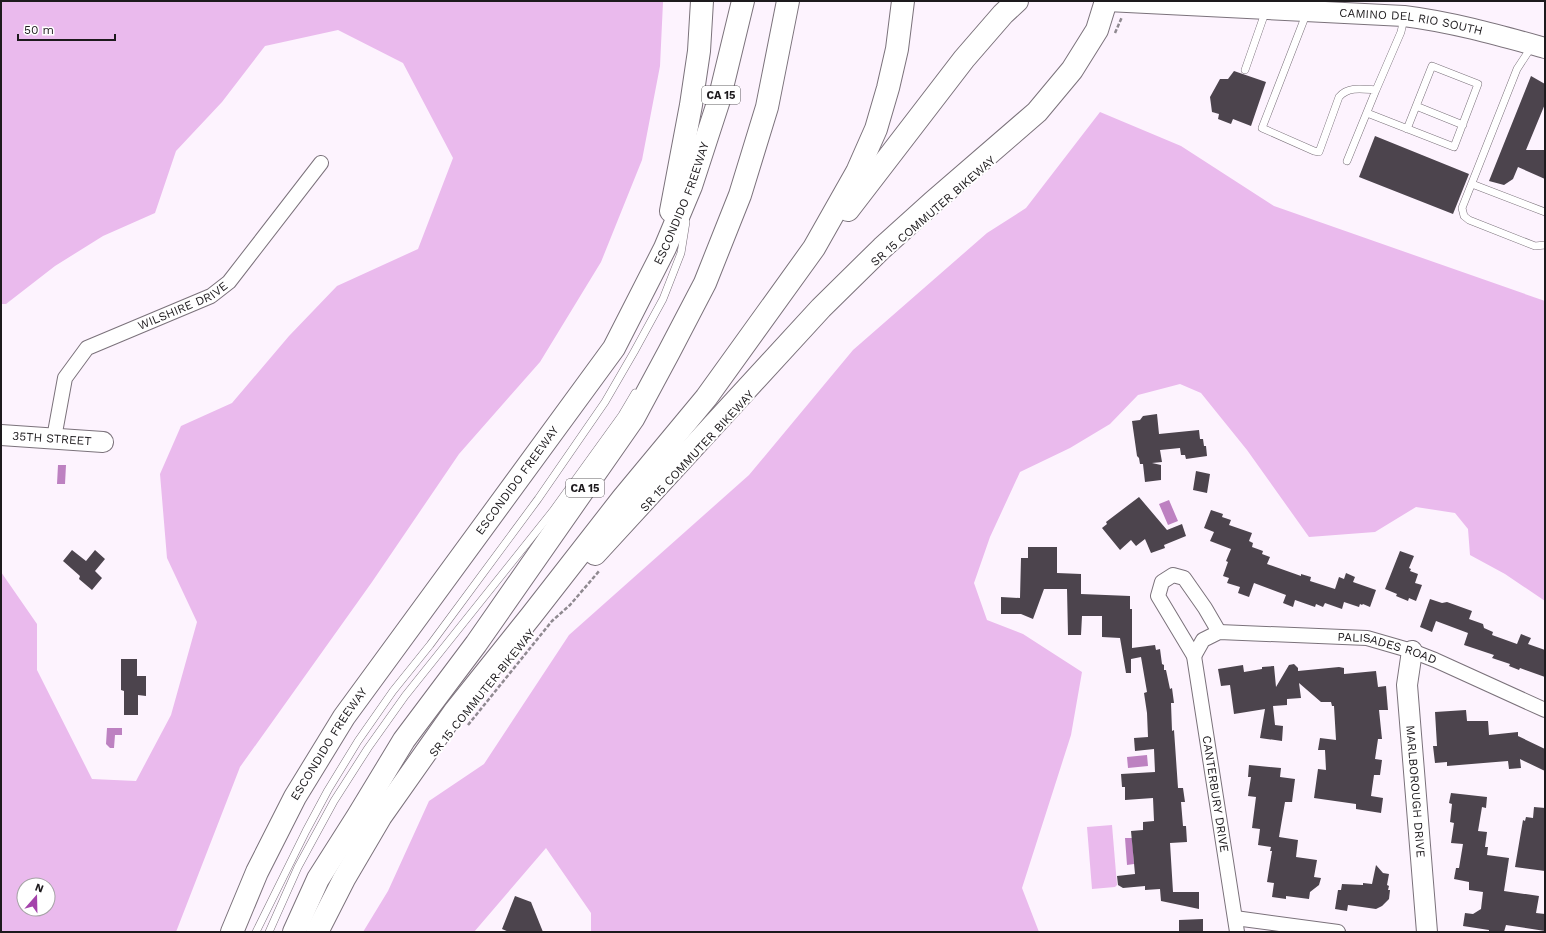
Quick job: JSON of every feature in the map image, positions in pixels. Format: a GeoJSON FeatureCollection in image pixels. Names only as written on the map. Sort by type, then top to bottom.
{"type":"FeatureCollection","features":[{"type":"Feature","properties":{"kind":"highway"},"geometry":{"type":"LineString","coordinates":[[665,248],[681,152],[691,105],[699,51],[702,1]]}},
{"type":"Feature","properties":{"kind":"highway"},"geometry":{"type":"LineString","coordinates":[[681,152],[706,85],[712,54],[716,1]]}},
{"type":"Feature","properties":{"kind":"highway","name":"ESCONDIDO FREEWAY"},"geometry":{"type":"LineString","coordinates":[[232,932],[257,872],[296,797],[344,717],[614,348],[665,248],[691,186],[719,100],[742,1]]}},
{"type":"Feature","properties":{"kind":"highway","name":"CA 15"},"geometry":{"type":"LineString","coordinates":[[294,932],[318,878],[404,740],[476,644],[633,419],[662,358],[705,283],[740,195],[767,107],[788,1]]}},
{"type":"Feature","properties":{"kind":"highway"},"geometry":{"type":"LineString","coordinates":[[317,932],[344,879],[381,816],[455,711],[623,498],[706,398],[814,248],[857,172],[876,129],[888,88],[900,33],[903,1]]}},
{"type":"Feature","properties":{"kind":"highway"},"geometry":{"type":"LineString","coordinates":[[814,248],[852,206],[964,60],[1003,14],[1017,1]]}},
{"type":"Feature","properties":{"kind":"highway"},"geometry":{"type":"LineString","coordinates":[[531,616],[570,582],[821,308],[882,248],[932,202],[1037,112],[1072,70],[1097,30],[1107,1]]}},
{"type":"Feature","properties":{"kind":"street","name":"CAMINO DEL RIO SOUTH"},"geometry":{"type":"LineString","coordinates":[[1107,1],[1404,16],[1438,20],[1539,46]]}},
{"type":"Feature","properties":{"kind":"street","name":"WILSHIRE DRIVE"},"geometry":{"type":"LineString","coordinates":[[54,438],[65,378],[87,348],[211,296],[230,282],[321,163]]}},
{"type":"Feature","properties":{"kind":"street","name":"35TH STREET"},"geometry":{"type":"LineString","coordinates":[[1,435],[104,442]]}},
{"type":"Feature","properties":{"kind":"street"},"geometry":{"type":"LineString","coordinates":[[1173,575],[1184,578],[1205,608],[1219,632],[1203,640],[1194,656],[1158,596],[1162,582],[1173,575]]}},
{"type":"Feature","properties":{"kind":"street","name":"PALISADES ROAD"},"geometry":{"type":"LineString","coordinates":[[1219,632],[1367,638],[1412,651],[1435,660],[1545,710]]}},
{"type":"Feature","properties":{"kind":"street","name":"MARLBOROUGH DRIVE"},"geometry":{"type":"LineString","coordinates":[[1412,651],[1407,685],[1427,932]]}},
{"type":"Feature","properties":{"kind":"street","name":"CANTERBURY DRIVE"},"geometry":{"type":"LineString","coordinates":[[1194,656],[1236,932]]}},
{"type":"Feature","properties":{"kind":"street"},"geometry":{"type":"LineString","coordinates":[[1235,918],[1338,932]]}},
{"type":"Feature","properties":{"kind":"lane"},"geometry":{"type":"LineString","coordinates":[[1244,70],[1266,8]]}},
{"type":"Feature","properties":{"kind":"lane"},"geometry":{"type":"LineString","coordinates":[[1308,10],[1262,128],[1319,152],[1339,97],[1344,91],[1359,89],[1376,90]]}},
{"type":"Feature","properties":{"kind":"lane"},"geometry":{"type":"LineString","coordinates":[[1347,161],[1401,32],[1404,16]]}},
{"type":"Feature","properties":{"kind":"lane"},"geometry":{"type":"LineString","coordinates":[[1539,46],[1517,68],[1462,208],[1464,216],[1470,220],[1535,246],[1542,247],[1545,245]]}},
{"type":"Feature","properties":{"kind":"lane"},"geometry":{"type":"LineString","coordinates":[[1367,113],[1407,129],[1454,147],[1478,84],[1432,66],[1407,129]]}},
{"type":"Feature","properties":{"kind":"lane"},"geometry":{"type":"LineString","coordinates":[[1416,106],[1462,125]]}},
{"type":"Feature","properties":{"kind":"lane"},"geometry":{"type":"LineString","coordinates":[[1472,184],[1545,212]]}},
{"type":"Feature","properties":{"kind":"lane"},"geometry":{"type":"LineString","coordinates":[[256,932],[309,824],[358,741],[538,499],[605,402],[663,299],[681,253],[691,186]]}},
{"type":"Feature","properties":{"kind":"lane"},"geometry":{"type":"LineString","coordinates":[[270,932],[298,866],[334,801],[368,748],[405,696],[552,512],[622,416],[640,385]]}},
{"type":"Feature","properties":{"kind":"path"},"geometry":{"type":"LineString","coordinates":[[1113,36],[1120,24]]}},
{"type":"Feature","properties":{"kind":"path","name":"SR 15 COMMUTER BIKEWAY"},"geometry":{"type":"LineString","coordinates":[[464,730],[552,621],[570,604],[603,567]]}},
{"type":"Feature","properties":{"kind":"shaded area"},"geometry":{"type":"Polygon","coordinates":[[[1,1],[663,2],[660,66],[642,160],[601,262],[540,362],[459,454],[372,582],[240,767],[176,932],[1,932],[1,572],[37,624],[37,670],[92,779],[136,781],[171,715],[197,622],[167,558],[160,474],[181,426],[232,403],[289,336],[337,286],[418,249],[453,158],[403,63],[338,30],[265,46],[222,102],[176,151],[155,213],[103,236],[55,266],[6,304],[1,304],[1,1]]]}},
{"type":"Feature","properties":{"kind":"shaded area"},"geometry":{"type":"Polygon","coordinates":[[[1100,112],[1181,146],[1274,206],[1545,301],[1545,601],[1505,574],[1470,555],[1468,529],[1455,513],[1416,507],[1375,532],[1309,537],[1247,450],[1201,393],[1180,384],[1138,395],[1110,424],[1070,448],[1020,472],[990,537],[974,583],[987,620],[1023,634],[1082,672],[1071,735],[1022,888],[1039,932],[591,932],[591,913],[546,848],[474,932],[363,932],[388,891],[429,801],[484,764],[569,635],[749,475],[853,350],[987,233],[1026,208],[1100,112]]]}},
{"type":"Feature","properties":{"kind":"shaded area"},"geometry":{"type":"Polygon","coordinates":[[[58,465],[66,465],[65,484],[57,484],[58,465]]]}},
{"type":"Feature","properties":{"kind":"shaded area"},"geometry":{"type":"Polygon","coordinates":[[[1169,500],[1178,521],[1168,525],[1159,504],[1169,500]]]}},
{"type":"Feature","properties":{"kind":"shaded area"},"geometry":{"type":"Polygon","coordinates":[[[107,728],[122,728],[122,735],[115,735],[114,748],[110,748],[106,744],[107,728]]]}},
{"type":"Feature","properties":{"kind":"shaded area"},"geometry":{"type":"Polygon","coordinates":[[[1147,755],[1148,766],[1128,768],[1127,757],[1147,755]]]}},
{"type":"Feature","properties":{"kind":"shaded area"},"geometry":{"type":"Polygon","coordinates":[[[1112,825],[1117,885],[1115,887],[1092,889],[1087,827],[1112,825]]]}},
{"type":"Feature","properties":{"kind":"shaded area"},"geometry":{"type":"Polygon","coordinates":[[[1125,838],[1132,838],[1134,864],[1127,865],[1125,838]]]}},
{"type":"Feature","properties":{"kind":"building"},"geometry":{"type":"Polygon","coordinates":[[[1234,71],[1266,82],[1251,126],[1233,119],[1231,124],[1218,119],[1219,114],[1212,112],[1210,97],[1220,79],[1228,79],[1234,71]]]}},
{"type":"Feature","properties":{"kind":"building"},"geometry":{"type":"Polygon","coordinates":[[[1531,76],[1545,84],[1545,104],[1526,150],[1545,150],[1545,179],[1518,167],[1513,179],[1504,185],[1489,181],[1531,76]]]}},
{"type":"Feature","properties":{"kind":"building"},"geometry":{"type":"Polygon","coordinates":[[[1375,136],[1469,174],[1453,214],[1359,177],[1375,136]]]}},
{"type":"Feature","properties":{"kind":"building"},"geometry":{"type":"Polygon","coordinates":[[[1157,414],[1159,434],[1199,430],[1200,439],[1203,439],[1204,446],[1206,446],[1207,456],[1186,459],[1185,455],[1181,455],[1180,448],[1160,450],[1162,462],[1152,463],[1161,465],[1161,480],[1145,482],[1143,464],[1140,464],[1137,456],[1132,421],[1140,420],[1143,416],[1157,414]]]}},
{"type":"Feature","properties":{"kind":"building"},"geometry":{"type":"Polygon","coordinates":[[[1196,471],[1210,474],[1207,493],[1193,490],[1196,471]]]}},
{"type":"Feature","properties":{"kind":"building"},"geometry":{"type":"Polygon","coordinates":[[[1139,497],[1167,530],[1182,524],[1186,536],[1164,545],[1165,548],[1151,553],[1145,539],[1136,546],[1131,540],[1120,550],[1102,528],[1107,524],[1106,522],[1139,497]]]}},
{"type":"Feature","properties":{"kind":"building"},"geometry":{"type":"Polygon","coordinates":[[[1211,510],[1223,514],[1222,517],[1231,520],[1229,525],[1252,533],[1249,541],[1253,543],[1252,547],[1263,551],[1262,554],[1270,557],[1267,564],[1301,576],[1301,574],[1311,577],[1310,581],[1335,589],[1339,577],[1344,579],[1346,573],[1355,577],[1353,582],[1376,590],[1370,607],[1360,604],[1359,607],[1344,602],[1342,609],[1325,603],[1323,607],[1316,604],[1315,607],[1295,600],[1293,607],[1283,603],[1286,595],[1254,583],[1249,597],[1238,593],[1240,587],[1227,583],[1229,578],[1223,576],[1228,562],[1226,561],[1231,549],[1210,541],[1214,532],[1204,528],[1211,510]]]}},
{"type":"Feature","properties":{"kind":"building"},"geometry":{"type":"Polygon","coordinates":[[[1028,547],[1057,547],[1057,573],[1081,574],[1081,594],[1130,596],[1130,609],[1132,609],[1132,648],[1155,645],[1156,650],[1160,649],[1162,664],[1164,665],[1164,670],[1166,670],[1170,689],[1172,688],[1174,703],[1171,703],[1172,731],[1174,730],[1178,788],[1183,788],[1185,802],[1181,802],[1183,826],[1186,826],[1187,842],[1170,843],[1173,892],[1199,892],[1199,909],[1161,901],[1160,889],[1145,890],[1145,886],[1123,888],[1118,885],[1117,876],[1135,874],[1131,831],[1143,830],[1143,822],[1154,821],[1153,798],[1125,800],[1125,787],[1122,787],[1121,774],[1155,772],[1154,749],[1135,751],[1134,738],[1148,737],[1144,693],[1147,692],[1141,657],[1131,659],[1131,673],[1126,673],[1120,638],[1102,637],[1102,616],[1082,616],[1081,635],[1068,635],[1067,589],[1044,589],[1033,619],[1021,614],[1001,614],[1001,597],[1020,598],[1021,558],[1028,558],[1028,547]]]}},
{"type":"Feature","properties":{"kind":"building"},"geometry":{"type":"Polygon","coordinates":[[[72,550],[86,561],[95,550],[105,559],[95,571],[102,578],[92,590],[79,579],[80,576],[63,561],[72,550]]]}},
{"type":"Feature","properties":{"kind":"building"},"geometry":{"type":"Polygon","coordinates":[[[1400,551],[1414,556],[1409,568],[1411,569],[1410,571],[1418,574],[1415,583],[1422,585],[1416,601],[1409,598],[1408,601],[1385,589],[1400,551]]]}},
{"type":"Feature","properties":{"kind":"building"},"geometry":{"type":"Polygon","coordinates":[[[1430,599],[1442,603],[1447,602],[1472,611],[1469,619],[1483,624],[1484,628],[1493,632],[1492,635],[1517,644],[1521,634],[1531,638],[1528,644],[1545,650],[1545,677],[1520,668],[1519,670],[1509,666],[1510,664],[1492,658],[1494,655],[1464,645],[1468,633],[1436,621],[1432,632],[1420,627],[1430,599]]]}},
{"type":"Feature","properties":{"kind":"building"},"geometry":{"type":"Polygon","coordinates":[[[121,659],[137,659],[137,676],[146,676],[146,696],[138,695],[138,715],[124,715],[124,691],[121,690],[121,659]]]}},
{"type":"Feature","properties":{"kind":"building"},"geometry":{"type":"Polygon","coordinates":[[[1294,664],[1298,668],[1298,671],[1339,667],[1344,668],[1344,674],[1376,671],[1378,687],[1386,686],[1388,710],[1379,710],[1382,739],[1378,739],[1375,759],[1382,760],[1380,775],[1374,775],[1371,796],[1383,798],[1381,813],[1356,809],[1356,804],[1314,798],[1318,769],[1326,770],[1325,750],[1318,750],[1320,738],[1336,740],[1334,706],[1332,706],[1331,702],[1321,702],[1299,683],[1301,698],[1287,699],[1287,705],[1273,706],[1275,725],[1283,726],[1282,741],[1260,738],[1265,709],[1234,714],[1230,685],[1221,686],[1218,669],[1243,665],[1244,672],[1262,669],[1262,667],[1274,666],[1276,687],[1289,665],[1294,664]]]}},
{"type":"Feature","properties":{"kind":"building"},"geometry":{"type":"Polygon","coordinates":[[[1466,710],[1467,721],[1488,721],[1489,735],[1518,732],[1518,736],[1545,749],[1545,771],[1520,759],[1521,768],[1509,769],[1508,761],[1447,766],[1447,762],[1435,763],[1433,746],[1437,746],[1435,712],[1466,710]]]}},
{"type":"Feature","properties":{"kind":"building"},"geometry":{"type":"Polygon","coordinates":[[[1249,765],[1281,768],[1280,777],[1295,779],[1292,802],[1285,802],[1279,837],[1298,840],[1296,857],[1317,860],[1314,877],[1321,878],[1319,885],[1310,892],[1309,899],[1286,896],[1286,899],[1272,897],[1274,883],[1267,882],[1272,851],[1270,851],[1271,847],[1258,845],[1260,829],[1252,828],[1256,797],[1248,796],[1251,777],[1248,777],[1249,765]]]}},
{"type":"Feature","properties":{"kind":"building"},"geometry":{"type":"Polygon","coordinates":[[[1451,793],[1487,797],[1486,808],[1482,807],[1478,831],[1487,832],[1485,847],[1488,847],[1487,855],[1509,858],[1504,891],[1539,896],[1536,913],[1545,914],[1545,931],[1506,925],[1504,932],[1489,932],[1489,930],[1463,926],[1465,913],[1473,914],[1481,909],[1483,892],[1469,890],[1469,882],[1454,879],[1456,868],[1459,868],[1463,844],[1451,843],[1454,823],[1450,822],[1452,804],[1449,803],[1451,793]]]}},
{"type":"Feature","properties":{"kind":"building"},"geometry":{"type":"Polygon","coordinates":[[[1534,807],[1545,808],[1545,871],[1515,867],[1523,820],[1525,821],[1526,817],[1533,818],[1534,807]]]}},
{"type":"Feature","properties":{"kind":"building"},"geometry":{"type":"Polygon","coordinates":[[[1376,865],[1383,873],[1389,874],[1387,885],[1389,886],[1388,890],[1390,890],[1389,899],[1382,906],[1376,909],[1348,905],[1347,911],[1335,909],[1338,890],[1341,890],[1342,884],[1372,884],[1376,865]]]}},
{"type":"Feature","properties":{"kind":"building"},"geometry":{"type":"Polygon","coordinates":[[[515,896],[531,902],[543,932],[509,932],[502,929],[515,896]]]}},
{"type":"Feature","properties":{"kind":"building"},"geometry":{"type":"Polygon","coordinates":[[[1203,919],[1203,932],[1179,932],[1179,920],[1203,919]]]}}]}
